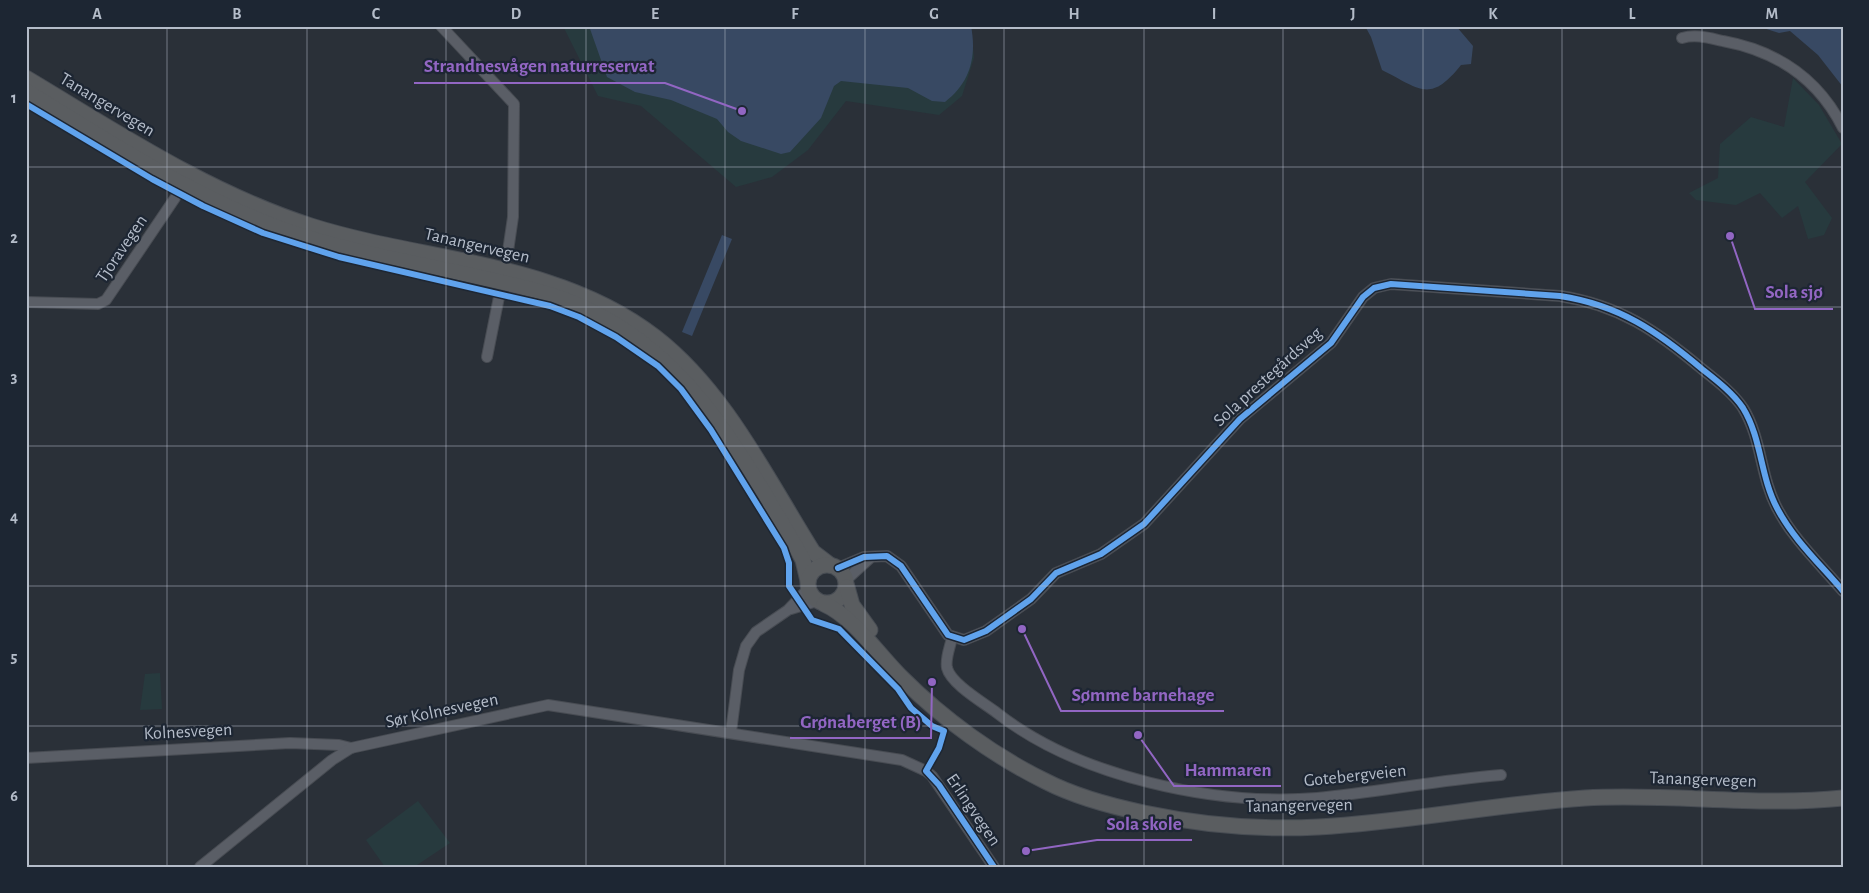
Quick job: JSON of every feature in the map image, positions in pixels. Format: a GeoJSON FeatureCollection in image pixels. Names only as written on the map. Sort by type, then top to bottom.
{"type":"FeatureCollection","features":[{"type":"Feature","properties":{"kind":"highway","name":"Tanangervegen"},"geometry":{"type":"LineString","coordinates":[[26,78],[173,165],[261,208],[335,233],[544,281],[588,297],[626,317],[668,347],[710,391],[813,552],[840,575],[857,613],[888,650],[941,700],[998,742],[1024,759],[1070,782],[1101,792],[1164,807],[1244,816],[1318,817],[1582,788],[1644,786],[1785,792],[1843,788]]}},
{"type":"Feature","properties":{"kind":"highway","name":"Tanangervegen"},"geometry":{"type":"LineString","coordinates":[[26,91],[178,181],[270,224],[338,246],[542,292],[585,308],[622,328],[667,362],[709,409],[768,499],[797,549],[814,594],[842,613],[893,669],[935,707],[1006,759],[1067,791],[1098,802],[1162,816],[1244,826],[1318,827],[1591,798],[1644,796],[1785,802],[1843,798]]}},
{"type":"Feature","properties":{"kind":"highway"},"geometry":{"type":"LineString","coordinates":[[816,568],[840,575],[839,600],[814,594],[816,568]]}},
{"type":"Feature","properties":{"kind":"street"},"geometry":{"type":"LineString","coordinates":[[441,26],[514,104],[513,217],[507,258]]}},
{"type":"Feature","properties":{"kind":"street"},"geometry":{"type":"LineString","coordinates":[[1682,38],[1699,36],[1751,46],[1778,58],[1794,67],[1818,90],[1843,128]]}},
{"type":"Feature","properties":{"kind":"street","name":"Tjoravegen"},"geometry":{"type":"LineString","coordinates":[[26,302],[98,304],[106,300],[175,198]]}},
{"type":"Feature","properties":{"kind":"street","name":"Sola prestegårdsveg"},"geometry":{"type":"LineString","coordinates":[[952,638],[964,640],[986,630],[1031,599],[1056,573],[1101,554],[1144,524],[1240,419],[1331,343],[1363,297],[1374,288],[1384,284],[1560,296],[1585,300],[1609,307],[1635,320],[1669,341],[1714,378],[1742,408],[1757,437],[1766,480],[1777,508],[1793,534],[1843,591]]}},
{"type":"Feature","properties":{"kind":"street"},"geometry":{"type":"LineString","coordinates":[[487,357],[499,297]]}},
{"type":"Feature","properties":{"kind":"street"},"geometry":{"type":"LineString","coordinates":[[840,575],[872,556],[887,556],[901,566],[944,631],[952,638]]}},
{"type":"Feature","properties":{"kind":"street"},"geometry":{"type":"LineString","coordinates":[[840,575],[872,556]]}},
{"type":"Feature","properties":{"kind":"street"},"geometry":{"type":"LineString","coordinates":[[731,732],[739,670],[746,646],[756,632],[814,594]]}},
{"type":"Feature","properties":{"kind":"street"},"geometry":{"type":"LineString","coordinates":[[788,610],[814,594]]}},
{"type":"Feature","properties":{"kind":"street","name":"Gotebergveien"},"geometry":{"type":"LineString","coordinates":[[952,638],[946,666],[949,674],[1002,717],[1033,738],[1077,760],[1164,785],[1215,794],[1278,799],[1388,790],[1501,774]]}},
{"type":"Feature","properties":{"kind":"street","name":"Sør Kolnesvegen"},"geometry":{"type":"LineString","coordinates":[[200,867],[332,760],[351,748],[548,705],[731,732]]}},
{"type":"Feature","properties":{"kind":"street","name":"Erlingvegen"},"geometry":{"type":"LineString","coordinates":[[731,732],[902,760],[920,768],[939,785],[994,867]]}},
{"type":"Feature","properties":{"kind":"street","name":"Kolnesvegen"},"geometry":{"type":"LineString","coordinates":[[26,758],[290,743],[339,745],[351,748]]}},
{"type":"Feature","properties":{"kind":"green space"},"geometry":{"type":"Polygon","coordinates":[[[563,26],[971,26],[974,58],[962,96],[939,115],[846,101],[808,150],[772,177],[736,187],[641,106],[598,96],[563,26]]]}},
{"type":"Feature","properties":{"kind":"green space"},"geometry":{"type":"Polygon","coordinates":[[[1793,78],[1819,105],[1842,144],[1805,182],[1832,218],[1824,235],[1808,239],[1798,206],[1782,218],[1760,193],[1736,205],[1696,200],[1689,193],[1718,178],[1720,144],[1751,117],[1784,127],[1793,78]]]}},
{"type":"Feature","properties":{"kind":"green space"},"geometry":{"type":"Polygon","coordinates":[[[160,673],[162,709],[140,710],[145,674],[160,673]]]}},
{"type":"Feature","properties":{"kind":"green space"},"geometry":{"type":"Polygon","coordinates":[[[418,801],[450,843],[414,867],[385,867],[366,840],[418,801]]]}},
{"type":"Feature","properties":{"kind":"water"},"geometry":{"type":"Polygon","coordinates":[[[589,26],[971,26],[973,48],[970,69],[966,78],[954,95],[945,102],[932,101],[908,88],[841,81],[834,86],[821,118],[790,152],[781,154],[741,141],[728,132],[717,119],[671,100],[635,92],[607,77],[589,26]]]}},
{"type":"Feature","properties":{"kind":"water"},"geometry":{"type":"Polygon","coordinates":[[[1365,26],[1456,26],[1473,46],[1471,64],[1461,65],[1441,85],[1432,89],[1416,87],[1382,70],[1371,37],[1365,26]]]}},
{"type":"Feature","properties":{"kind":"water"},"geometry":{"type":"Polygon","coordinates":[[[1757,26],[1843,26],[1843,87],[1818,55],[1790,31],[1779,33],[1757,26]]]}},
{"type":"Feature","properties":{"kind":"water"},"geometry":{"type":"Polygon","coordinates":[[[722,235],[732,239],[692,336],[682,332],[722,235]]]}},
{"type":"Feature","properties":{"kind":"cycle path"},"geometry":{"type":"LineString","coordinates":[[26,104],[152,179],[203,206],[263,233],[339,257],[550,306],[579,317],[616,337],[658,366],[681,389],[711,430],[784,548],[789,563],[789,586],[812,620],[839,629],[898,689],[911,708],[932,726],[944,731],[939,748],[926,771],[939,785],[994,867]]}},
{"type":"Feature","properties":{"kind":"cycle path"},"geometry":{"type":"LineString","coordinates":[[838,568],[864,557],[887,556],[901,566],[948,635],[964,640],[986,631],[1031,599],[1056,573],[1101,554],[1144,524],[1240,419],[1331,343],[1363,297],[1374,288],[1391,284],[1560,296],[1601,306],[1619,313],[1653,332],[1718,382],[1743,408],[1754,432],[1771,496],[1783,519],[1799,541],[1843,591]]}},
{"type":"Feature","properties":{"kind":"place","name":"Strandnesvågen naturreservat"},"geometry":{"type":"Point","coordinates":[742,111]}},
{"type":"Feature","properties":{"kind":"place","name":"Sola sjø"},"geometry":{"type":"Point","coordinates":[1730,236]}},
{"type":"Feature","properties":{"kind":"place","name":"Sømme barnehage"},"geometry":{"type":"Point","coordinates":[1022,629]}},
{"type":"Feature","properties":{"kind":"place","name":"Grønaberget (B)"},"geometry":{"type":"Point","coordinates":[932,682]}},
{"type":"Feature","properties":{"kind":"place","name":"Hammaren"},"geometry":{"type":"Point","coordinates":[1138,735]}},
{"type":"Feature","properties":{"kind":"place","name":"Sola skole"},"geometry":{"type":"Point","coordinates":[1026,851]}}]}
